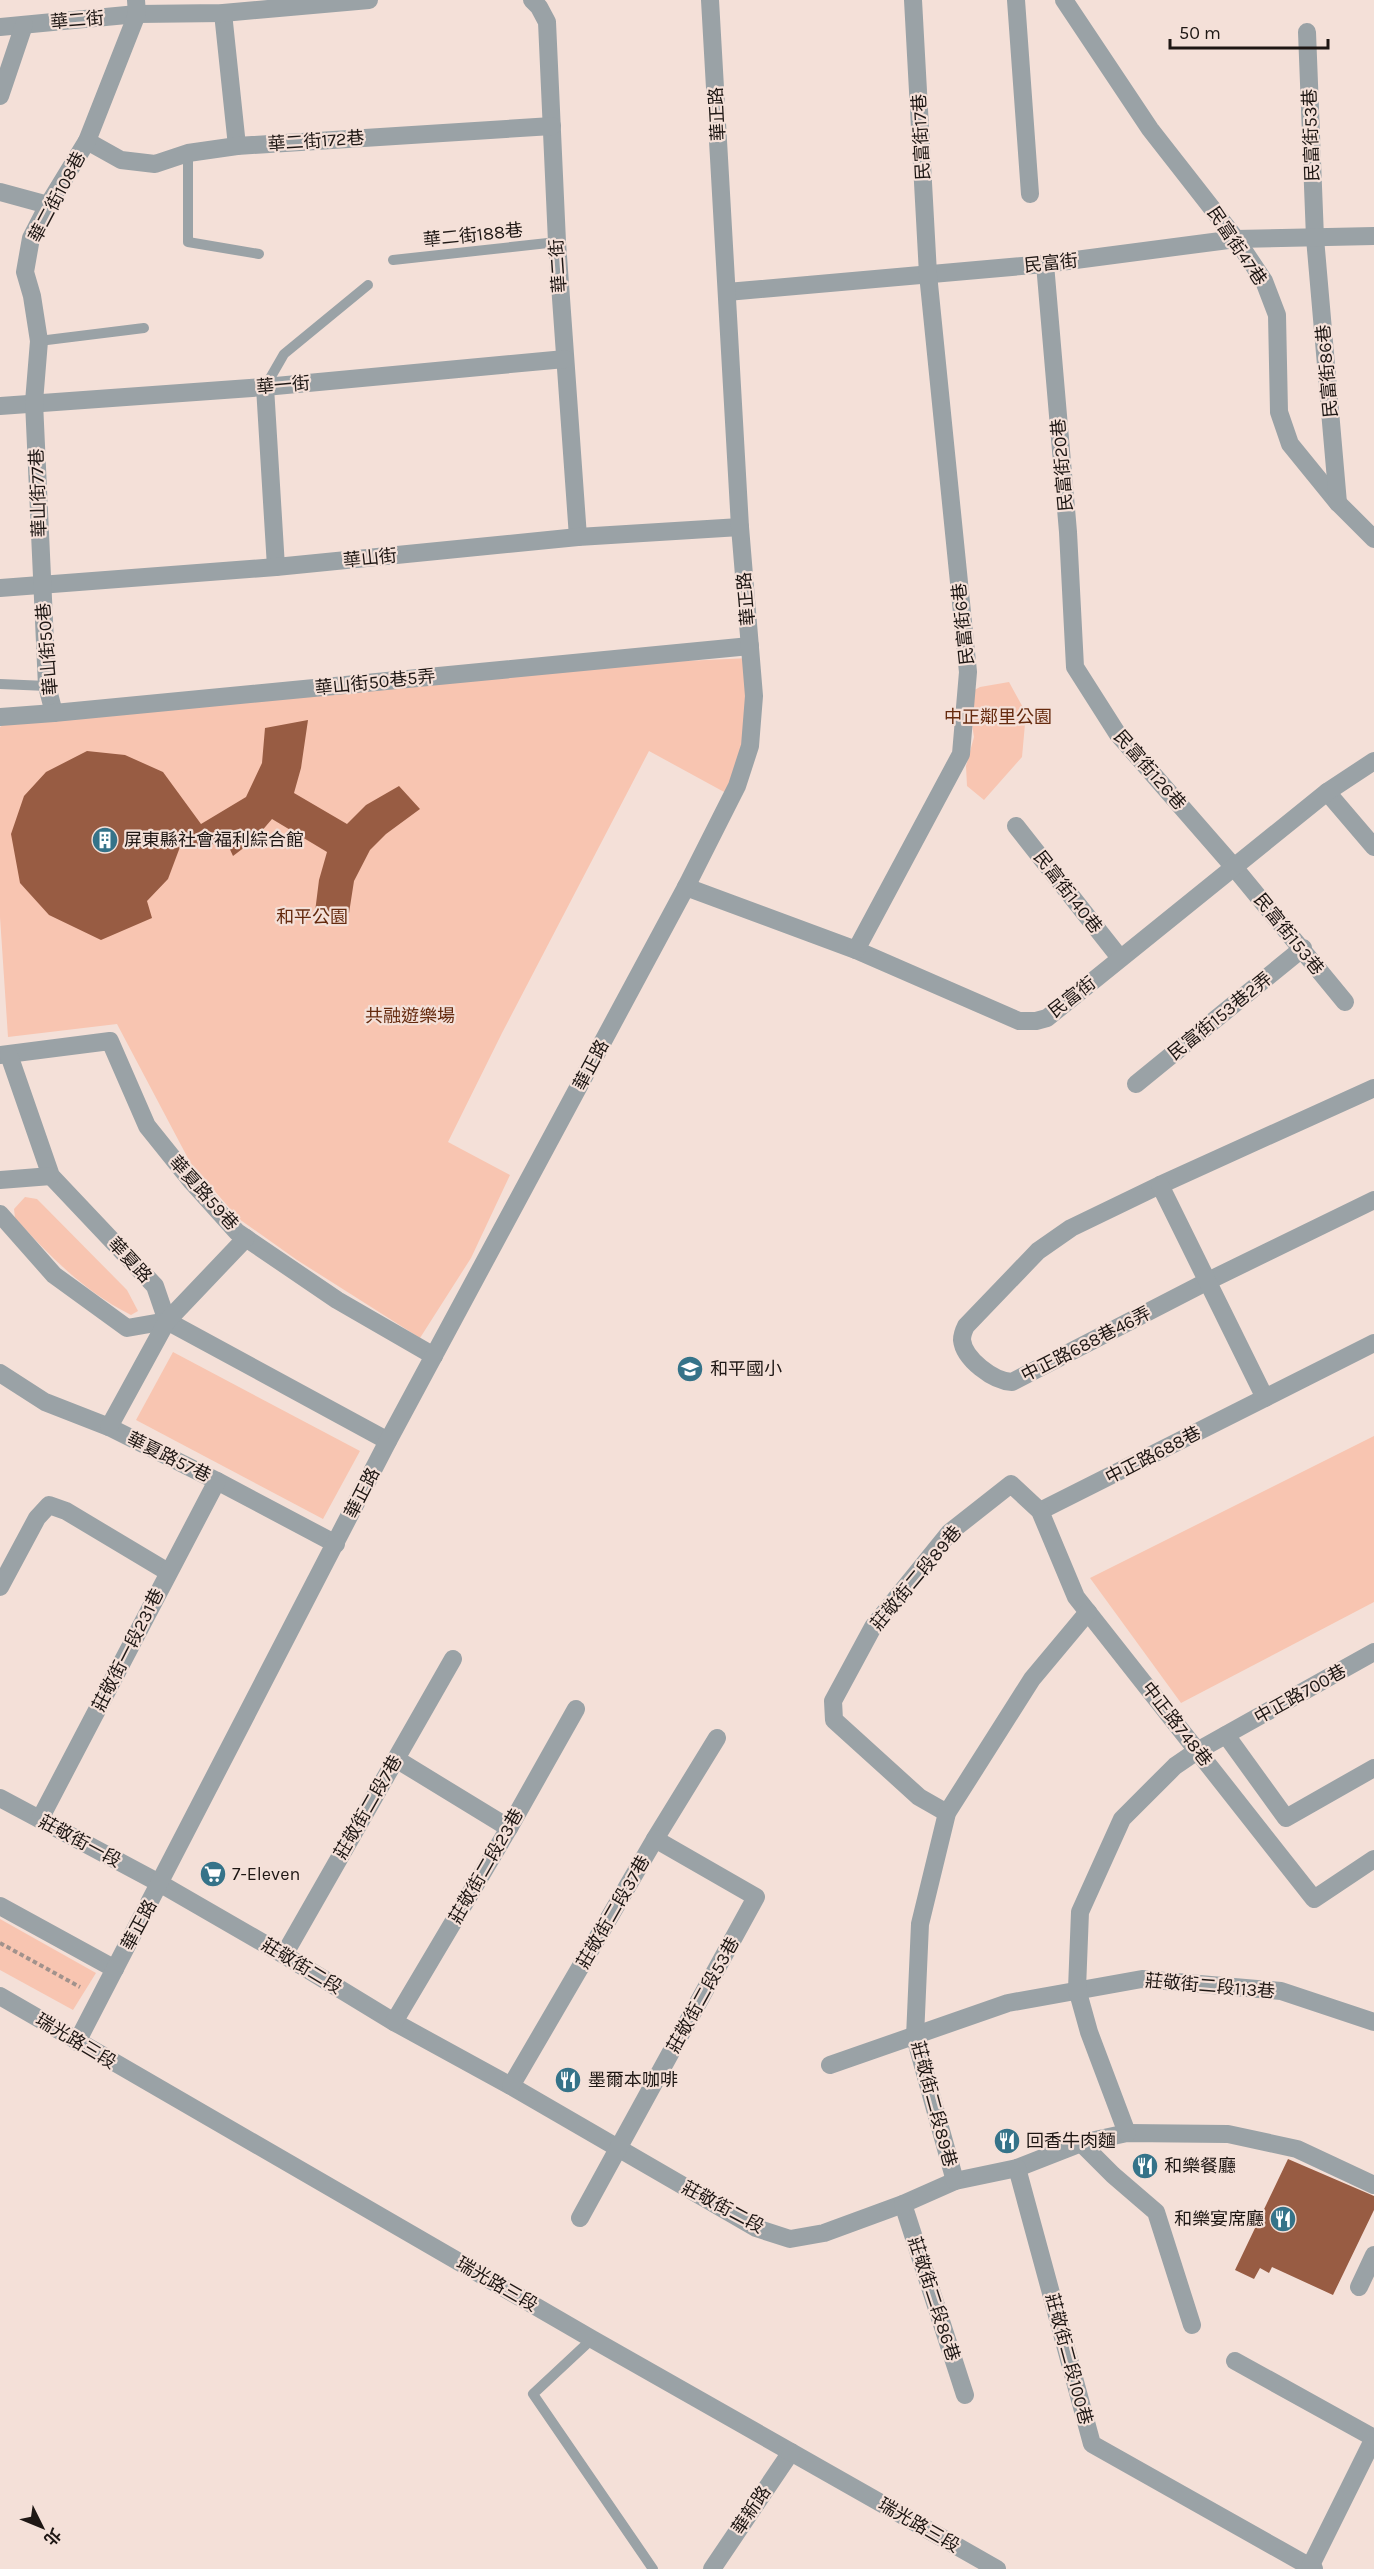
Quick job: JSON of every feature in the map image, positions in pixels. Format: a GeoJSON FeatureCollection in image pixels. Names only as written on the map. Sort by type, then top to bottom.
{"type":"FeatureCollection","features":[{"type":"Feature","properties":{"kind":"street","name":"華二街"},"geometry":{"type":"LineString","coordinates":[[0,27],[136,7],[223,13],[369,0]]}},
{"type":"Feature","properties":{"kind":"street","name":"華二街"},"geometry":{"type":"LineString","coordinates":[[532,0],[539,7],[547,22],[557,242],[578,537]]}},
{"type":"Feature","properties":{"kind":"street","name":"華正路"},"geometry":{"type":"LineString","coordinates":[[77,2042],[161,1884],[388,1441],[686,887],[737,786],[750,746],[754,696],[740,527],[710,0]]}},
{"type":"Feature","properties":{"kind":"street","name":"民富街17巷"},"geometry":{"type":"LineString","coordinates":[[913,0],[928,274]]}},
{"type":"Feature","properties":{"kind":"street"},"geometry":{"type":"LineString","coordinates":[[1016,0],[1030,194]]}},
{"type":"Feature","properties":{"kind":"street","name":"民富街47巷"},"geometry":{"type":"LineString","coordinates":[[1064,0],[1150,129],[1236,239],[1264,281],[1276,315],[1279,412],[1290,444],[1338,503],[1374,539]]}},
{"type":"Feature","properties":{"kind":"street","name":"華二街108巷"},"geometry":{"type":"LineString","coordinates":[[34,402],[39,341],[32,297],[25,272],[31,238],[87,141],[136,7]]}},
{"type":"Feature","properties":{"kind":"street"},"geometry":{"type":"LineString","coordinates":[[223,13],[237,146]]}},
{"type":"Feature","properties":{"kind":"street"},"geometry":{"type":"LineString","coordinates":[[0,96],[24,25]]}},
{"type":"Feature","properties":{"kind":"street","name":"民富街53巷"},"geometry":{"type":"LineString","coordinates":[[1307,32],[1315,238]]}},
{"type":"Feature","properties":{"kind":"street","name":"華二街172巷"},"geometry":{"type":"LineString","coordinates":[[87,141],[121,160],[155,164],[188,153],[237,146],[552,126]]}},
{"type":"Feature","properties":{"kind":"street"},"geometry":{"type":"LineString","coordinates":[[0,192],[48,205]]}},
{"type":"Feature","properties":{"kind":"street","name":"民富街"},"geometry":{"type":"LineString","coordinates":[[727,292],[1045,264],[1236,239],[1374,236]]}},
{"type":"Feature","properties":{"kind":"street","name":"民富街86巷"},"geometry":{"type":"LineString","coordinates":[[1315,238],[1338,503]]}},
{"type":"Feature","properties":{"kind":"street","name":"民富街20巷"},"geometry":{"type":"LineString","coordinates":[[1045,264],[1068,532],[1075,667]]}},
{"type":"Feature","properties":{"kind":"street","name":"民富街6巷"},"geometry":{"type":"LineString","coordinates":[[856,950],[960,754],[968,672],[928,274]]}},
{"type":"Feature","properties":{"kind":"street","name":"華一街"},"geometry":{"type":"LineString","coordinates":[[0,406],[265,387],[565,359]]}},
{"type":"Feature","properties":{"kind":"street"},"geometry":{"type":"LineString","coordinates":[[265,387],[276,567]]}},
{"type":"Feature","properties":{"kind":"street","name":"華山街77巷"},"geometry":{"type":"LineString","coordinates":[[34,402],[41,585]]}},
{"type":"Feature","properties":{"kind":"street","name":"華山街"},"geometry":{"type":"LineString","coordinates":[[0,588],[276,567],[578,537],[740,527]]}},
{"type":"Feature","properties":{"kind":"street","name":"華山街50巷"},"geometry":{"type":"LineString","coordinates":[[41,585],[47,686],[54,713]]}},
{"type":"Feature","properties":{"kind":"street","name":"華山街50巷5弄"},"geometry":{"type":"LineString","coordinates":[[0,717],[750,646]]}},
{"type":"Feature","properties":{"kind":"street","name":"民富街126巷"},"geometry":{"type":"LineString","coordinates":[[1075,667],[1117,733],[1233,866]]}},
{"type":"Feature","properties":{"kind":"street","name":"民富街"},"geometry":{"type":"LineString","coordinates":[[686,887],[856,950],[1019,1021],[1047,1018],[1327,792],[1374,761]]}},
{"type":"Feature","properties":{"kind":"street"},"geometry":{"type":"LineString","coordinates":[[1327,792],[1374,847]]}},
{"type":"Feature","properties":{"kind":"street","name":"民富街140巷"},"geometry":{"type":"LineString","coordinates":[[1017,826],[1120,958]]}},
{"type":"Feature","properties":{"kind":"street","name":"民富街153巷"},"geometry":{"type":"LineString","coordinates":[[1233,866],[1303,948],[1345,1002]]}},
{"type":"Feature","properties":{"kind":"street","name":"民富街153巷2弄"},"geometry":{"type":"LineString","coordinates":[[1136,1084],[1303,948]]}},
{"type":"Feature","properties":{"kind":"street","name":"華夏路59巷"},"geometry":{"type":"LineString","coordinates":[[4,1055],[110,1041],[147,1126],[192,1182],[237,1232],[337,1300],[434,1356]]}},
{"type":"Feature","properties":{"kind":"street","name":"華夏路"},"geometry":{"type":"LineString","coordinates":[[4,1055],[51,1176],[155,1286],[167,1321]]}},
{"type":"Feature","properties":{"kind":"street","name":"中正路688巷46弄"},"geometry":{"type":"LineString","coordinates":[[1374,1088],[1071,1228],[1038,1251],[966,1326],[962,1337],[964,1347],[987,1375],[1001,1382],[1012,1382],[1208,1281],[1374,1200]]}},
{"type":"Feature","properties":{"kind":"street"},"geometry":{"type":"LineString","coordinates":[[0,1180],[51,1176]]}},
{"type":"Feature","properties":{"kind":"street"},"geometry":{"type":"LineString","coordinates":[[1160,1185],[1265,1398]]}},
{"type":"Feature","properties":{"kind":"street"},"geometry":{"type":"LineString","coordinates":[[0,1214],[54,1275],[128,1328],[167,1321],[388,1441]]}},
{"type":"Feature","properties":{"kind":"street"},"geometry":{"type":"LineString","coordinates":[[109,1427],[167,1321],[246,1238]]}},
{"type":"Feature","properties":{"kind":"street","name":"中正路688巷"},"geometry":{"type":"LineString","coordinates":[[1040,1511],[1374,1343]]}},
{"type":"Feature","properties":{"kind":"street","name":"華夏路57巷"},"geometry":{"type":"LineString","coordinates":[[0,1374],[45,1402],[109,1427],[218,1481],[336,1544]]}},
{"type":"Feature","properties":{"kind":"street","name":"莊敬街一段231巷"},"geometry":{"type":"LineString","coordinates":[[40,1819],[168,1572],[218,1481]]}},
{"type":"Feature","properties":{"kind":"street","name":"中正路748巷"},"geometry":{"type":"LineString","coordinates":[[1011,1484],[1040,1511],[1076,1597],[1314,1899],[1374,1859]]}},
{"type":"Feature","properties":{"kind":"street","name":"莊敬街二段89巷"},"geometry":{"type":"LineString","coordinates":[[947,1813],[919,1797],[834,1720],[833,1701],[873,1627],[950,1532],[1011,1484]]}},
{"type":"Feature","properties":{"kind":"street"},"geometry":{"type":"LineString","coordinates":[[0,1587],[37,1518],[49,1505],[66,1511],[168,1572]]}},
{"type":"Feature","properties":{"kind":"street","name":"莊敬街二段89巷"},"geometry":{"type":"LineString","coordinates":[[955,2181],[915,2037],[920,1924],[947,1813],[1032,1678],[1088,1611]]}},
{"type":"Feature","properties":{"kind":"street","name":"中正路700巷"},"geometry":{"type":"LineString","coordinates":[[1197,1751],[1374,1652]]}},
{"type":"Feature","properties":{"kind":"street","name":"莊敬街二段7巷"},"geometry":{"type":"LineString","coordinates":[[284,1954],[453,1659]]}},
{"type":"Feature","properties":{"kind":"street","name":"莊敬街二段23巷"},"geometry":{"type":"LineString","coordinates":[[394,2022],[509,1828],[576,1709]]}},
{"type":"Feature","properties":{"kind":"street"},"geometry":{"type":"LineString","coordinates":[[1226,1735],[1286,1818],[1374,1768]]}},
{"type":"Feature","properties":{"kind":"street"},"geometry":{"type":"LineString","coordinates":[[655,1839],[717,1738]]}},
{"type":"Feature","properties":{"kind":"street"},"geometry":{"type":"LineString","coordinates":[[1127,2133],[1089,2032],[1077,1989],[1080,1912],[1122,1819],[1175,1766],[1197,1751]]}},
{"type":"Feature","properties":{"kind":"street"},"geometry":{"type":"LineString","coordinates":[[396,1759],[509,1828]]}},
{"type":"Feature","properties":{"kind":"street","name":"莊敬街一段"},"geometry":{"type":"LineString","coordinates":[[0,1798],[161,1884]]}},
{"type":"Feature","properties":{"kind":"street","name":"莊敬街二段37巷"},"geometry":{"type":"LineString","coordinates":[[511,2086],[655,1839],[756,1897]]}},
{"type":"Feature","properties":{"kind":"street","name":"莊敬街二段"},"geometry":{"type":"LineString","coordinates":[[161,1884],[284,1954],[394,2022],[511,2086],[756,2228],[790,2239],[824,2233],[903,2204],[955,2181],[1017,2168],[1082,2143],[1127,2133],[1228,2134],[1298,2149],[1374,2185]]}},
{"type":"Feature","properties":{"kind":"street","name":"莊敬街二段53巷"},"geometry":{"type":"LineString","coordinates":[[580,2218],[756,1897]]}},
{"type":"Feature","properties":{"kind":"street"},"geometry":{"type":"LineString","coordinates":[[0,1906],[115,1970]]}},
{"type":"Feature","properties":{"kind":"street","name":"莊敬街二段113巷"},"geometry":{"type":"LineString","coordinates":[[830,2065],[1008,2003],[1142,1979],[1281,1991],[1374,2022]]}},
{"type":"Feature","properties":{"kind":"street","name":"瑞光路三段"},"geometry":{"type":"LineString","coordinates":[[0,1995],[77,2042],[592,2339],[997,2569]]}},
{"type":"Feature","properties":{"kind":"street"},"geometry":{"type":"LineString","coordinates":[[1082,2143],[1113,2175],[1156,2212],[1192,2325]]}},
{"type":"Feature","properties":{"kind":"street","name":"莊敬街二段100巷"},"geometry":{"type":"LineString","coordinates":[[1017,2168],[1092,2444],[1312,2568]]}},
{"type":"Feature","properties":{"kind":"street","name":"莊敬街二段86巷"},"geometry":{"type":"LineString","coordinates":[[903,2204],[965,2395]]}},
{"type":"Feature","properties":{"kind":"street"},"geometry":{"type":"LineString","coordinates":[[1359,2287],[1374,2255]]}},
{"type":"Feature","properties":{"kind":"street"},"geometry":{"type":"LineString","coordinates":[[1235,2361],[1374,2438],[1312,2568]]}},
{"type":"Feature","properties":{"kind":"street","name":"華新路"},"geometry":{"type":"LineString","coordinates":[[712,2569],[791,2452]]}},
{"type":"Feature","properties":{"kind":"lane"},"geometry":{"type":"LineString","coordinates":[[188,153],[188,242],[259,255]]}},
{"type":"Feature","properties":{"kind":"lane","name":"華二街188巷"},"geometry":{"type":"LineString","coordinates":[[393,260],[557,242]]}},
{"type":"Feature","properties":{"kind":"lane"},"geometry":{"type":"LineString","coordinates":[[265,387],[284,354],[368,285]]}},
{"type":"Feature","properties":{"kind":"lane"},"geometry":{"type":"LineString","coordinates":[[39,341],[144,328]]}},
{"type":"Feature","properties":{"kind":"lane"},"geometry":{"type":"LineString","coordinates":[[0,684],[47,686]]}},
{"type":"Feature","properties":{"kind":"lane"},"geometry":{"type":"LineString","coordinates":[[592,2339],[532,2394],[653,2569]]}},
{"type":"Feature","properties":{"kind":"path"},"geometry":{"type":"LineString","coordinates":[[0,1943],[80,1987]]}},
{"type":"Feature","properties":{"kind":"green space","name":"和平公園"},"geometry":{"type":"Polygon","coordinates":[[[750,658],[751,718],[726,793],[649,751],[502,1033],[448,1142],[510,1175],[471,1258],[420,1338],[297,1260],[239,1219],[191,1164],[117,1024],[8,1037],[0,917],[0,727],[7,722],[618,664],[750,658]]]}},
{"type":"Feature","properties":{"kind":"green space","name":"中正鄰里公園"},"geometry":{"type":"Polygon","coordinates":[[[1009,682],[1026,713],[1022,757],[984,800],[967,786],[966,766],[974,737],[967,694],[980,687],[1009,682]]]}},
{"type":"Feature","properties":{"kind":"green space"},"geometry":{"type":"Polygon","coordinates":[[[25,1197],[37,1199],[127,1290],[138,1311],[131,1315],[97,1295],[41,1246],[15,1218],[14,1209],[25,1197]]]}},
{"type":"Feature","properties":{"kind":"green space"},"geometry":{"type":"Polygon","coordinates":[[[173,1352],[360,1451],[323,1519],[136,1420],[173,1352]]]}},
{"type":"Feature","properties":{"kind":"green space"},"geometry":{"type":"Polygon","coordinates":[[[1374,1436],[1374,1602],[1181,1703],[1090,1578],[1374,1436]]]}},
{"type":"Feature","properties":{"kind":"green space"},"geometry":{"type":"Polygon","coordinates":[[[0,1919],[96,1973],[73,2010],[0,1970],[0,1919]]]}},
{"type":"Feature","properties":{"kind":"building","name":"屏東縣社會福利綜合館"},"geometry":{"type":"Polygon","coordinates":[[[308,720],[301,768],[294,793],[347,824],[366,805],[399,786],[420,809],[386,834],[370,850],[354,881],[349,913],[315,912],[319,880],[327,852],[272,819],[254,840],[233,856],[227,843],[180,847],[168,879],[147,901],[152,918],[101,940],[49,915],[20,883],[11,834],[24,796],[46,772],[87,751],[125,755],[163,772],[201,824],[246,797],[262,763],[265,728],[308,720]]]}},
{"type":"Feature","properties":{"kind":"building"},"geometry":{"type":"Polygon","coordinates":[[[1288,2159],[1374,2196],[1374,2210],[1333,2295],[1272,2267],[1269,2273],[1260,2268],[1254,2279],[1235,2270],[1288,2159]]]}},
{"type":"Feature","properties":{"kind":"place","name":"屏東縣社會福利綜合館"},"geometry":{"type":"Point","coordinates":[105,840]}},
{"type":"Feature","properties":{"kind":"place","name":"和平國小"},"geometry":{"type":"Point","coordinates":[690,1369]}},
{"type":"Feature","properties":{"kind":"place","name":"7-Eleven"},"geometry":{"type":"Point","coordinates":[213,1874]}},
{"type":"Feature","properties":{"kind":"place","name":"墨爾本咖啡"},"geometry":{"type":"Point","coordinates":[568,2080]}},
{"type":"Feature","properties":{"kind":"place","name":"回香牛肉麵"},"geometry":{"type":"Point","coordinates":[1007,2141]}},
{"type":"Feature","properties":{"kind":"place","name":"和樂餐廳"},"geometry":{"type":"Point","coordinates":[1145,2166]}},
{"type":"Feature","properties":{"kind":"place","name":"和樂宴席廳"},"geometry":{"type":"Point","coordinates":[1283,2219]}},
{"type":"Feature","properties":{"kind":"park label","name":"共融遊樂場"},"geometry":{"type":"Point","coordinates":[410,1016]}}]}
